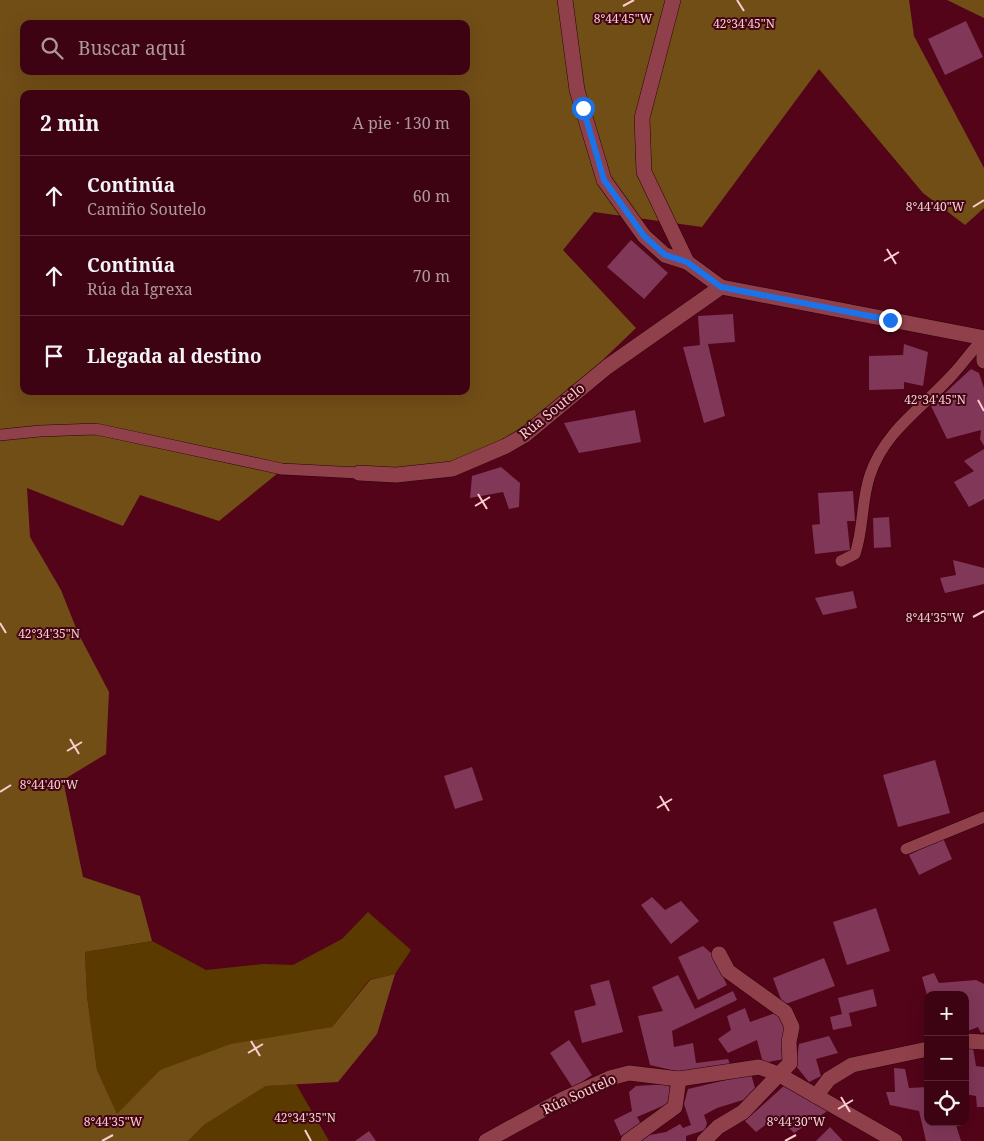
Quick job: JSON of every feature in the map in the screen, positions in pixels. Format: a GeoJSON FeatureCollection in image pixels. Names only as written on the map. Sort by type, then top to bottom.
{"type":"FeatureCollection","features":[{"type":"Feature","properties":{"kind":"street"},"geometry":{"type":"LineString","coordinates":[[565,0],[577,90],[604,180],[644,236],[665,255],[687,262],[721,287],[984,338],[984,361]]}},
{"type":"Feature","properties":{"kind":"street"},"geometry":{"type":"LineString","coordinates":[[673,0],[642,118],[644,172],[687,262]]}},
{"type":"Feature","properties":{"kind":"street","name":"Rúa Soutelo"},"geometry":{"type":"LineString","coordinates":[[359,473],[396,475],[452,469],[506,446],[525,435],[607,366],[721,287]]}},
{"type":"Feature","properties":{"kind":"street"},"geometry":{"type":"LineString","coordinates":[[704,1141],[718,1127],[743,1112],[790,1063],[789,1042],[792,1027],[785,1012],[728,971],[719,954]]}},
{"type":"Feature","properties":{"kind":"street"},"geometry":{"type":"LineString","coordinates":[[969,1041],[984,1042]]}},
{"type":"Feature","properties":{"kind":"street"},"geometry":{"type":"LineString","coordinates":[[816,1096],[829,1080],[852,1066],[924,1049]]}},
{"type":"Feature","properties":{"kind":"street","name":"Rúa Soutelo"},"geometry":{"type":"LineString","coordinates":[[486,1141],[563,1099],[610,1078],[629,1073],[679,1079],[759,1067],[778,1074],[895,1141]]}},
{"type":"Feature","properties":{"kind":"street"},"geometry":{"type":"LineString","coordinates":[[628,1141],[675,1107],[679,1079]]}},
{"type":"Feature","properties":{"kind":"lane"},"geometry":{"type":"LineString","coordinates":[[841,561],[855,554],[860,540],[869,476],[878,454],[895,430],[954,373],[984,338]]}},
{"type":"Feature","properties":{"kind":"lane"},"geometry":{"type":"LineString","coordinates":[[0,435],[96,429],[282,469],[359,473]]}},
{"type":"Feature","properties":{"kind":"lane"},"geometry":{"type":"LineString","coordinates":[[906,848],[984,816]]}},
{"type":"Feature","properties":{"kind":"shaded area"},"geometry":{"type":"Polygon","coordinates":[[[0,0],[909,0],[914,36],[984,168],[984,208],[965,225],[923,193],[819,69],[702,227],[594,212],[563,250],[636,328],[534,426],[452,469],[283,469],[219,521],[140,495],[123,526],[27,488],[30,537],[61,590],[78,633],[109,692],[106,754],[63,780],[83,877],[140,896],[152,941],[85,952],[87,996],[97,1070],[117,1114],[160,1070],[231,1044],[332,1027],[370,980],[395,974],[377,1034],[338,1082],[266,1086],[204,1125],[188,1141],[0,1141],[0,0]]]}},
{"type":"Feature","properties":{"kind":"shaded area"},"geometry":{"type":"Polygon","coordinates":[[[947,0],[984,0],[984,18],[947,0]]]}},
{"type":"Feature","properties":{"kind":"shaded area"},"geometry":{"type":"Polygon","coordinates":[[[368,912],[411,950],[395,974],[369,980],[332,1027],[288,1036],[160,1070],[117,1115],[97,1070],[87,996],[85,952],[152,941],[206,970],[264,964],[293,965],[342,939],[368,912]]]}},
{"type":"Feature","properties":{"kind":"shaded area"},"geometry":{"type":"Polygon","coordinates":[[[296,1084],[329,1141],[188,1141],[204,1125],[266,1086],[296,1084]]]}},
{"type":"Feature","properties":{"kind":"building"},"geometry":{"type":"Polygon","coordinates":[[[966,21],[983,57],[945,75],[928,39],[966,21]]]}},
{"type":"Feature","properties":{"kind":"building"},"geometry":{"type":"Polygon","coordinates":[[[631,240],[668,273],[644,299],[607,267],[631,240]]]}},
{"type":"Feature","properties":{"kind":"building"},"geometry":{"type":"Polygon","coordinates":[[[733,314],[735,342],[708,344],[725,416],[704,423],[683,347],[700,345],[698,316],[733,314]]]}},
{"type":"Feature","properties":{"kind":"building"},"geometry":{"type":"Polygon","coordinates":[[[904,344],[928,352],[923,386],[904,382],[904,389],[869,390],[869,356],[903,355],[904,344]]]}},
{"type":"Feature","properties":{"kind":"building"},"geometry":{"type":"Polygon","coordinates":[[[971,369],[979,373],[984,388],[984,446],[980,439],[981,430],[947,439],[931,406],[971,369]]]}},
{"type":"Feature","properties":{"kind":"building"},"geometry":{"type":"Polygon","coordinates":[[[635,410],[641,442],[579,453],[564,423],[635,410]]]}},
{"type":"Feature","properties":{"kind":"building"},"geometry":{"type":"Polygon","coordinates":[[[984,449],[984,499],[969,507],[954,482],[974,471],[964,461],[984,449]]]}},
{"type":"Feature","properties":{"kind":"building"},"geometry":{"type":"Polygon","coordinates":[[[501,467],[520,483],[519,507],[509,509],[503,492],[470,498],[472,476],[501,467]]]}},
{"type":"Feature","properties":{"kind":"building"},"geometry":{"type":"Polygon","coordinates":[[[853,491],[855,521],[847,521],[850,550],[815,554],[812,525],[820,524],[818,493],[853,491]]]}},
{"type":"Feature","properties":{"kind":"building"},"geometry":{"type":"Polygon","coordinates":[[[889,517],[891,547],[874,548],[873,518],[889,517]]]}},
{"type":"Feature","properties":{"kind":"building"},"geometry":{"type":"Polygon","coordinates":[[[953,560],[984,568],[984,584],[945,593],[940,578],[956,575],[953,560]]]}},
{"type":"Feature","properties":{"kind":"building"},"geometry":{"type":"Polygon","coordinates":[[[853,591],[857,608],[823,615],[815,598],[853,591]]]}},
{"type":"Feature","properties":{"kind":"building"},"geometry":{"type":"Polygon","coordinates":[[[935,760],[950,813],[898,827],[883,775],[935,760]]]}},
{"type":"Feature","properties":{"kind":"building"},"geometry":{"type":"Polygon","coordinates":[[[472,767],[483,800],[455,809],[444,776],[472,767]]]}},
{"type":"Feature","properties":{"kind":"building"},"geometry":{"type":"Polygon","coordinates":[[[943,838],[952,859],[919,875],[909,855],[943,838]]]}},
{"type":"Feature","properties":{"kind":"building"},"geometry":{"type":"Polygon","coordinates":[[[652,897],[665,910],[681,901],[699,921],[671,944],[641,905],[652,897]]]}},
{"type":"Feature","properties":{"kind":"building"},"geometry":{"type":"Polygon","coordinates":[[[876,908],[890,951],[847,965],[833,922],[876,908]]]}},
{"type":"Feature","properties":{"kind":"building"},"geometry":{"type":"Polygon","coordinates":[[[703,946],[712,954],[727,985],[698,1000],[678,957],[703,946]]]}},
{"type":"Feature","properties":{"kind":"building"},"geometry":{"type":"Polygon","coordinates":[[[824,958],[835,986],[783,1005],[773,978],[824,958]]]}},
{"type":"Feature","properties":{"kind":"building"},"geometry":{"type":"Polygon","coordinates":[[[934,973],[939,983],[976,980],[984,984],[984,1032],[981,1033],[978,1027],[969,1030],[969,991],[926,991],[922,977],[934,973]]]}},
{"type":"Feature","properties":{"kind":"building"},"geometry":{"type":"Polygon","coordinates":[[[678,975],[695,1009],[733,991],[737,1000],[672,1031],[674,1047],[693,1043],[696,1063],[728,1059],[732,1069],[684,1073],[650,1065],[638,1016],[663,1011],[652,987],[678,975]]]}},
{"type":"Feature","properties":{"kind":"building"},"geometry":{"type":"Polygon","coordinates":[[[609,980],[623,1032],[582,1043],[574,1011],[596,1005],[590,985],[609,980]]]}},
{"type":"Feature","properties":{"kind":"building"},"geometry":{"type":"Polygon","coordinates":[[[873,989],[877,1006],[849,1013],[852,1026],[833,1030],[830,1017],[842,1014],[838,998],[873,989]]]}},
{"type":"Feature","properties":{"kind":"building"},"geometry":{"type":"Polygon","coordinates":[[[745,1008],[750,1022],[778,1012],[787,1033],[784,1059],[763,1063],[757,1040],[728,1053],[718,1039],[731,1030],[727,1016],[745,1008]]]}},
{"type":"Feature","properties":{"kind":"building"},"geometry":{"type":"Polygon","coordinates":[[[829,1036],[838,1053],[816,1059],[821,1076],[809,1082],[796,1066],[799,1044],[829,1036]]]}},
{"type":"Feature","properties":{"kind":"building"},"geometry":{"type":"Polygon","coordinates":[[[569,1040],[592,1075],[573,1088],[550,1053],[569,1040]]]}},
{"type":"Feature","properties":{"kind":"building"},"geometry":{"type":"Polygon","coordinates":[[[969,1048],[973,1048],[976,1066],[984,1067],[984,1107],[977,1107],[976,1096],[969,1095],[969,1048]]]}},
{"type":"Feature","properties":{"kind":"building"},"geometry":{"type":"Polygon","coordinates":[[[894,1068],[905,1069],[909,1088],[924,1087],[924,1126],[956,1126],[961,1141],[926,1141],[919,1111],[890,1105],[886,1092],[895,1092],[894,1068]]]}},
{"type":"Feature","properties":{"kind":"building"},"geometry":{"type":"Polygon","coordinates":[[[751,1074],[755,1088],[743,1100],[717,1108],[704,1115],[707,1123],[705,1130],[686,1136],[686,1141],[641,1141],[650,1135],[666,1132],[680,1124],[683,1128],[691,1125],[684,1104],[688,1089],[751,1074]]]}},
{"type":"Feature","properties":{"kind":"building"},"geometry":{"type":"Polygon","coordinates":[[[669,1084],[672,1102],[637,1117],[641,1124],[621,1136],[614,1120],[632,1111],[629,1092],[636,1086],[669,1084]]]}},
{"type":"Feature","properties":{"kind":"building"},"geometry":{"type":"Polygon","coordinates":[[[786,1084],[829,1110],[794,1133],[777,1116],[756,1132],[745,1121],[786,1084]]]}},
{"type":"Feature","properties":{"kind":"building"},"geometry":{"type":"Polygon","coordinates":[[[830,1127],[843,1141],[816,1141],[830,1127]]]}},
{"type":"Feature","properties":{"kind":"building"},"geometry":{"type":"Polygon","coordinates":[[[369,1131],[376,1141],[355,1141],[369,1131]]]}},
{"type":"Feature","properties":{"kind":"route"},"geometry":{"type":"LineString","coordinates":[[583,108],[604,180],[644,236],[665,255],[687,262],[721,287],[890,320]]}}]}
